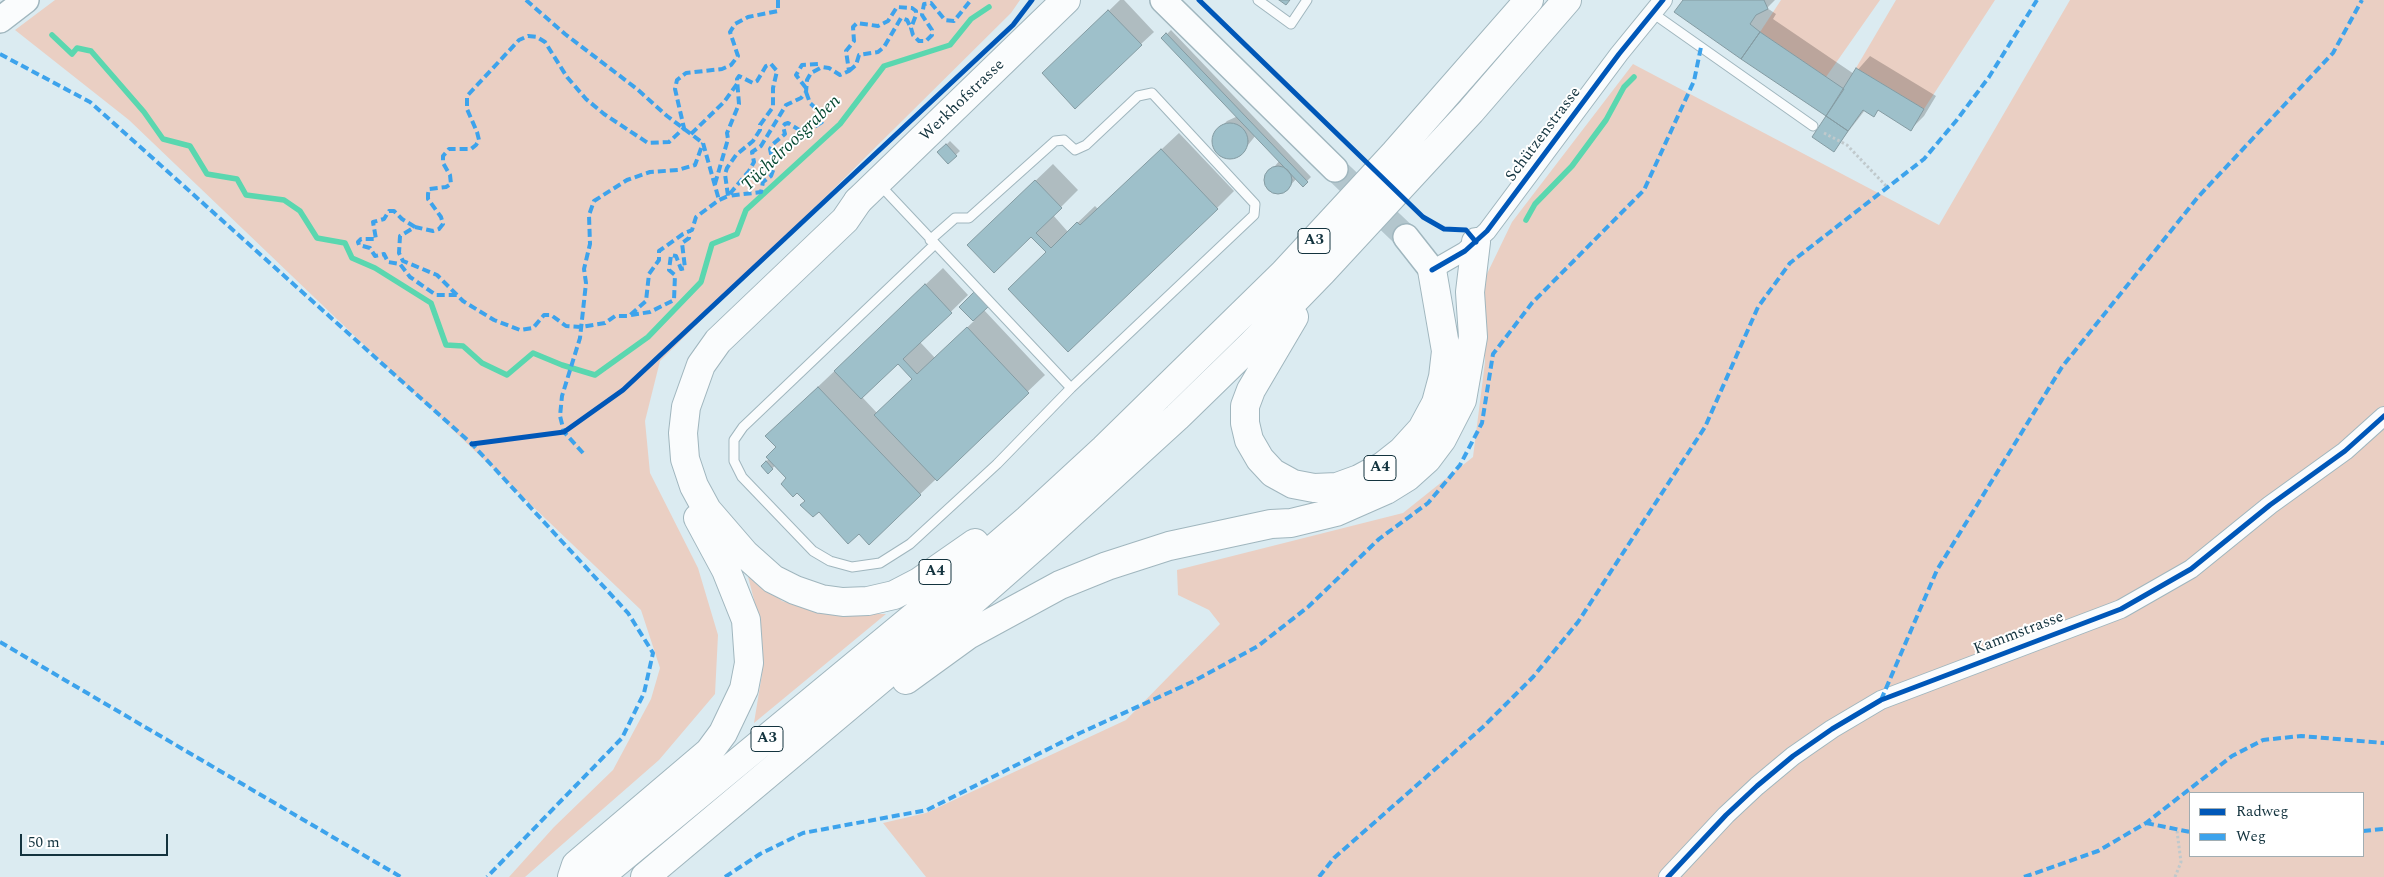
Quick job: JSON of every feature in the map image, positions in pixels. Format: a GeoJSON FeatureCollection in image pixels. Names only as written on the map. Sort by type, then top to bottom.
{"type":"FeatureCollection","features":[{"type":"Feature","properties":{"kind":"main road"},"geometry":{"type":"LineString","coordinates":[[0,20],[26,0]]}},
{"type":"Feature","properties":{"kind":"main road"},"geometry":{"type":"LineString","coordinates":[[1163,0],[1335,169]]}},
{"type":"Feature","properties":{"kind":"main road","name":"A3"},"geometry":{"type":"LineString","coordinates":[[599,877],[934,600],[1028,519],[1104,449],[1284,273],[1395,153],[1529,0]]}},
{"type":"Feature","properties":{"kind":"main road","name":"A3"},"geometry":{"type":"LineString","coordinates":[[645,877],[1041,541],[1211,384],[1322,272],[1477,104],[1567,0]]}},
{"type":"Feature","properties":{"kind":"main road","name":"Werkhofstrasse"},"geometry":{"type":"LineString","coordinates":[[736,562],[694,486],[685,458],[683,433],[686,406],[701,364],[718,341],[845,220],[858,201],[1057,5]]}},
{"type":"Feature","properties":{"kind":"main road"},"geometry":{"type":"LineString","coordinates":[[1406,237],[1432,270]]}},
{"type":"Feature","properties":{"kind":"main road","name":"A4"},"geometry":{"type":"LineString","coordinates":[[780,763],[830,741],[915,672],[968,635],[1060,584],[1107,566],[1169,546],[1271,524],[1291,523],[1336,512],[1386,490],[1427,459],[1442,440],[1462,400],[1473,337],[1470,292],[1476,242]]}},
{"type":"Feature","properties":{"kind":"main road","name":"A4"},"geometry":{"type":"LineString","coordinates":[[1322,272],[1257,377],[1245,406],[1245,423],[1252,447],[1260,459],[1274,473],[1293,484],[1314,488],[1337,487],[1359,479],[1383,466],[1422,429],[1436,403],[1443,377],[1446,351],[1432,270]]}},
{"type":"Feature","properties":{"kind":"main road","name":"A4"},"geometry":{"type":"LineString","coordinates":[[1432,270],[1454,298],[1460,318],[1468,364]]}},
{"type":"Feature","properties":{"kind":"main road","name":"A4"},"geometry":{"type":"LineString","coordinates":[[736,562],[795,590],[821,599],[851,602],[894,595],[952,560],[1038,490],[1104,449]]}},
{"type":"Feature","properties":{"kind":"main road"},"geometry":{"type":"LineString","coordinates":[[572,877],[576,865],[708,752],[723,733],[734,712],[744,689],[749,663],[749,639],[740,601],[736,562]]}},
{"type":"Feature","properties":{"kind":"street","name":"Schützenstrasse"},"geometry":{"type":"LineString","coordinates":[[1432,270],[1476,242],[1487,231],[1619,54],[1659,7]]}},
{"type":"Feature","properties":{"kind":"street","name":"Kammstrasse"},"geometry":{"type":"LineString","coordinates":[[1668,877],[1726,815],[1757,786],[1793,756],[1832,729],[1881,700],[2121,609],[2191,569],[2270,505],[2345,451],[2384,416]]}},
{"type":"Feature","properties":{"kind":"lane"},"geometry":{"type":"LineString","coordinates":[[1258,0],[1291,24],[1307,0]]}},
{"type":"Feature","properties":{"kind":"lane"},"geometry":{"type":"LineString","coordinates":[[1659,7],[1813,126]]}},
{"type":"Feature","properties":{"kind":"lane"},"geometry":{"type":"LineString","coordinates":[[1152,93],[1255,204],[1254,215],[1071,388],[997,464],[910,544],[880,562],[852,567],[830,561],[813,551],[742,477],[734,461],[734,440],[743,426],[932,242],[955,218],[969,218],[1055,141],[1064,140],[1076,150],[1086,145],[1138,96],[1152,93]]}},
{"type":"Feature","properties":{"kind":"lane"},"geometry":{"type":"LineString","coordinates":[[878,182],[932,242],[1071,388]]}},
{"type":"Feature","properties":{"kind":"path"},"geometry":{"type":"LineString","coordinates":[[1813,126],[1847,145],[1888,188]]}},
{"type":"Feature","properties":{"kind":"path"},"geometry":{"type":"LineString","coordinates":[[2175,877],[2181,862],[2176,831]]}},
{"type":"Feature","properties":{"kind":"shaded area"},"geometry":{"type":"Polygon","coordinates":[[[55,0],[1020,0],[1011,13],[660,361],[645,421],[650,473],[698,568],[718,635],[715,694],[659,760],[525,877],[509,877],[554,827],[613,770],[651,699],[660,668],[641,610],[129,120],[15,30],[55,0]]]}},
{"type":"Feature","properties":{"kind":"shaded area"},"geometry":{"type":"Polygon","coordinates":[[[1781,0],[1880,0],[1826,77],[1760,32],[1781,0]]]}},
{"type":"Feature","properties":{"kind":"shaded area"},"geometry":{"type":"Polygon","coordinates":[[[1896,0],[1995,0],[1924,109],[1856,68],[1896,0]]]}},
{"type":"Feature","properties":{"kind":"shaded area"},"geometry":{"type":"Polygon","coordinates":[[[2070,0],[2384,0],[2384,877],[926,877],[883,823],[926,813],[1126,720],[1220,624],[1209,610],[1178,595],[1177,570],[1403,513],[1473,457],[1485,362],[1485,278],[1512,222],[1633,64],[1939,225],[2070,0]]]}},
{"type":"Feature","properties":{"kind":"shaded area"},"geometry":{"type":"Polygon","coordinates":[[[745,565],[782,601],[829,614],[886,614],[754,723],[762,674],[760,623],[745,565]]]}},
{"type":"Feature","properties":{"kind":"building"},"geometry":{"type":"Polygon","coordinates":[[[1279,0],[1290,0],[1286,5],[1279,0]]]}},
{"type":"Feature","properties":{"kind":"building"},"geometry":{"type":"Polygon","coordinates":[[[1683,0],[1764,0],[1768,9],[1756,15],[1750,24],[1760,32],[1741,59],[1674,12],[1683,0]]]}},
{"type":"Feature","properties":{"kind":"building"},"geometry":{"type":"Polygon","coordinates":[[[1108,10],[1142,45],[1075,109],[1042,73],[1108,10]]]}},
{"type":"Feature","properties":{"kind":"building"},"geometry":{"type":"Polygon","coordinates":[[[1760,32],[1844,89],[1826,116],[1741,59],[1760,32]]]}},
{"type":"Feature","properties":{"kind":"building"},"geometry":{"type":"Polygon","coordinates":[[[1166,33],[1308,182],[1303,187],[1161,38],[1166,33]]]}},
{"type":"Feature","properties":{"kind":"building"},"geometry":{"type":"Polygon","coordinates":[[[1856,68],[1924,109],[1911,131],[1878,110],[1874,117],[1863,110],[1848,131],[1826,116],[1856,68]]]}},
{"type":"Feature","properties":{"kind":"building"},"geometry":{"type":"Polygon","coordinates":[[[1826,116],[1848,131],[1834,152],[1812,137],[1826,116]]]}},
{"type":"Feature","properties":{"kind":"building"},"geometry":{"type":"Polygon","coordinates":[[[1230,123],[1243,128],[1248,141],[1243,154],[1230,159],[1217,154],[1212,141],[1217,128],[1230,123]]]}},
{"type":"Feature","properties":{"kind":"building"},"geometry":{"type":"Polygon","coordinates":[[[946,144],[957,156],[948,164],[937,152],[946,144]]]}},
{"type":"Feature","properties":{"kind":"building"},"geometry":{"type":"Polygon","coordinates":[[[1161,149],[1218,209],[1068,352],[1008,289],[1046,252],[1031,237],[994,273],[967,245],[1035,180],[1062,208],[1036,233],[1051,248],[1077,222],[1080,225],[1161,149]]]}},
{"type":"Feature","properties":{"kind":"building"},"geometry":{"type":"Polygon","coordinates":[[[1278,166],[1288,170],[1292,180],[1288,190],[1278,194],[1268,190],[1264,180],[1268,170],[1278,166]]]}},
{"type":"Feature","properties":{"kind":"building"},"geometry":{"type":"Polygon","coordinates":[[[925,284],[952,313],[903,359],[917,374],[967,327],[1029,393],[937,481],[874,415],[912,379],[898,364],[861,399],[834,371],[925,284]]]}},
{"type":"Feature","properties":{"kind":"building"},"geometry":{"type":"Polygon","coordinates":[[[974,292],[988,307],[973,321],[959,307],[974,292]]]}},
{"type":"Feature","properties":{"kind":"building"},"geometry":{"type":"Polygon","coordinates":[[[818,387],[921,495],[869,545],[859,534],[848,544],[819,512],[813,517],[800,505],[805,501],[797,493],[793,497],[781,484],[786,478],[766,457],[776,447],[765,436],[818,387]]]}},
{"type":"Feature","properties":{"kind":"building"},"geometry":{"type":"Polygon","coordinates":[[[766,461],[773,469],[768,474],[761,466],[766,461]]]}},
{"type":"Feature","properties":{"kind":"waterway","name":"Tüchelroosgraben"},"geometry":{"type":"LineString","coordinates":[[52,35],[72,54],[77,48],[91,51],[144,112],[163,139],[190,146],[207,174],[237,179],[246,195],[284,200],[300,211],[317,238],[345,243],[352,258],[375,268],[431,303],[446,345],[463,346],[482,363],[507,375],[533,353],[562,365],[595,375],[648,337],[701,282],[712,244],[737,234],[746,210],[840,124],[884,66],[950,45],[971,19],[989,7]]}},
{"type":"Feature","properties":{"kind":"waterway","name":"Tüchelroosgraben"},"geometry":{"type":"LineString","coordinates":[[1526,220],[1535,204],[1572,166],[1606,120],[1624,87],[1634,77]]}},
{"type":"Feature","properties":{"kind":"tunnel"},"geometry":{"type":"LineString","coordinates":[[1335,169],[1406,237]]}},
{"type":"Feature","properties":{"kind":"marked path"},"geometry":{"type":"LineString","coordinates":[[526,0],[565,34],[703,143],[719,200]]}},
{"type":"Feature","properties":{"kind":"marked path"},"geometry":{"type":"LineString","coordinates":[[778,0],[778,11],[748,17],[735,24],[730,32],[738,56],[731,65],[722,69],[686,73],[677,80],[675,89],[684,128],[669,142],[648,143],[604,114],[586,99],[567,77],[545,42],[537,37],[528,36],[519,40],[467,96],[467,109],[479,140],[471,149],[449,149],[443,156],[443,163],[450,175],[451,184],[446,187],[429,189],[428,194],[428,199],[441,217],[443,224],[439,229],[433,231],[415,227],[400,236],[399,253],[403,261],[437,275],[463,301],[494,320],[520,330],[533,328],[544,315],[551,315],[566,326],[581,327],[605,323],[615,316],[629,316],[646,301],[649,274],[659,260],[659,251],[692,230],[696,217],[719,200],[728,196],[749,171],[754,162],[752,152],[761,146],[786,105],[801,98],[806,92],[807,80],[811,73],[822,67],[829,68],[840,75],[849,71],[846,51],[854,41],[853,27],[857,23],[878,26],[888,21],[897,7],[912,8],[916,11],[911,28],[913,35],[919,41],[926,41],[932,35],[932,30],[922,15],[924,4],[931,3],[945,20],[954,21],[971,0]]}},
{"type":"Feature","properties":{"kind":"marked path"},"geometry":{"type":"LineString","coordinates":[[1319,877],[1334,858],[1483,727],[1533,677],[1578,622],[1705,427],[1758,307],[1790,263],[1924,159],[1989,77],[2037,0]]}},
{"type":"Feature","properties":{"kind":"marked path"},"geometry":{"type":"LineString","coordinates":[[1881,700],[1937,570],[2062,367],[2198,197],[2333,53],[2362,0]]}},
{"type":"Feature","properties":{"kind":"marked path"},"geometry":{"type":"LineString","coordinates":[[849,71],[856,65],[859,55],[878,52],[884,47],[901,18],[907,20],[911,28]]}},
{"type":"Feature","properties":{"kind":"marked path"},"geometry":{"type":"LineString","coordinates":[[725,877],[760,854],[803,833],[927,810],[1080,733],[1192,682],[1258,646],[1308,607],[1379,539],[1428,503],[1460,465],[1482,423],[1493,354],[1532,303],[1644,190],[1694,81],[1701,47]]}},
{"type":"Feature","properties":{"kind":"marked path"},"geometry":{"type":"LineString","coordinates":[[0,54],[90,102],[472,444],[628,613],[653,653],[644,693],[622,738],[487,877]]}},
{"type":"Feature","properties":{"kind":"marked path"},"geometry":{"type":"LineString","coordinates":[[715,184],[728,139],[727,133],[739,104],[737,79],[739,76],[753,83],[757,81],[766,66],[771,64],[777,71],[773,88],[773,107],[760,125],[760,130],[753,141],[736,155],[727,168],[725,174],[728,196],[761,192],[763,182],[771,176],[774,168],[770,149],[785,134],[783,126],[785,124],[788,123],[801,131],[809,130],[822,122],[823,115],[810,103],[806,92]]}},
{"type":"Feature","properties":{"kind":"marked path"},"geometry":{"type":"LineString","coordinates":[[806,88],[796,75],[802,65],[820,64]]}},
{"type":"Feature","properties":{"kind":"marked path"},"geometry":{"type":"LineString","coordinates":[[691,134],[724,102],[737,84]]}},
{"type":"Feature","properties":{"kind":"marked path"},"geometry":{"type":"LineString","coordinates":[[583,453],[564,432],[560,416],[562,396],[580,338],[586,283],[584,269],[590,244],[589,215],[594,201],[627,180],[650,172],[678,170],[695,165],[703,143]]}},
{"type":"Feature","properties":{"kind":"marked path"},"geometry":{"type":"LineString","coordinates":[[415,227],[402,219],[394,211],[389,211],[384,219],[373,222],[376,239],[361,239],[358,242],[359,245],[370,248],[375,256],[384,254],[388,262],[400,264],[410,277],[436,295],[457,295]]}},
{"type":"Feature","properties":{"kind":"marked path"},"geometry":{"type":"LineString","coordinates":[[631,315],[650,312],[674,300],[675,275],[669,270],[671,255],[676,256],[681,269],[685,268],[682,243],[689,238],[689,232]]}},
{"type":"Feature","properties":{"kind":"marked path"},"geometry":{"type":"LineString","coordinates":[[0,642],[401,877]]}},
{"type":"Feature","properties":{"kind":"marked path"},"geometry":{"type":"LineString","coordinates":[[2024,877],[2098,851],[2146,823],[2232,756],[2263,740],[2301,736],[2384,743]]}},
{"type":"Feature","properties":{"kind":"marked path"},"geometry":{"type":"LineString","coordinates":[[2146,823],[2189,832]]}},
{"type":"Feature","properties":{"kind":"marked path"},"geometry":{"type":"LineString","coordinates":[[2364,831],[2384,829]]}},
{"type":"Feature","properties":{"kind":"cycle path"},"geometry":{"type":"LineString","coordinates":[[472,444],[564,432],[623,390],[1013,25],[1032,0]]}},
{"type":"Feature","properties":{"kind":"cycle path"},"geometry":{"type":"LineString","coordinates":[[1199,0],[1423,217],[1444,229],[1466,230],[1476,242]]}},
{"type":"Feature","properties":{"kind":"cycle path"},"geometry":{"type":"LineString","coordinates":[[1432,270],[1465,251],[1487,231],[1619,54],[1663,0]]}},
{"type":"Feature","properties":{"kind":"cycle path"},"geometry":{"type":"LineString","coordinates":[[1668,877],[1726,815],[1757,786],[1793,756],[1832,729],[1881,700],[2121,609],[2191,569],[2270,505],[2345,451],[2384,416]]}}]}
